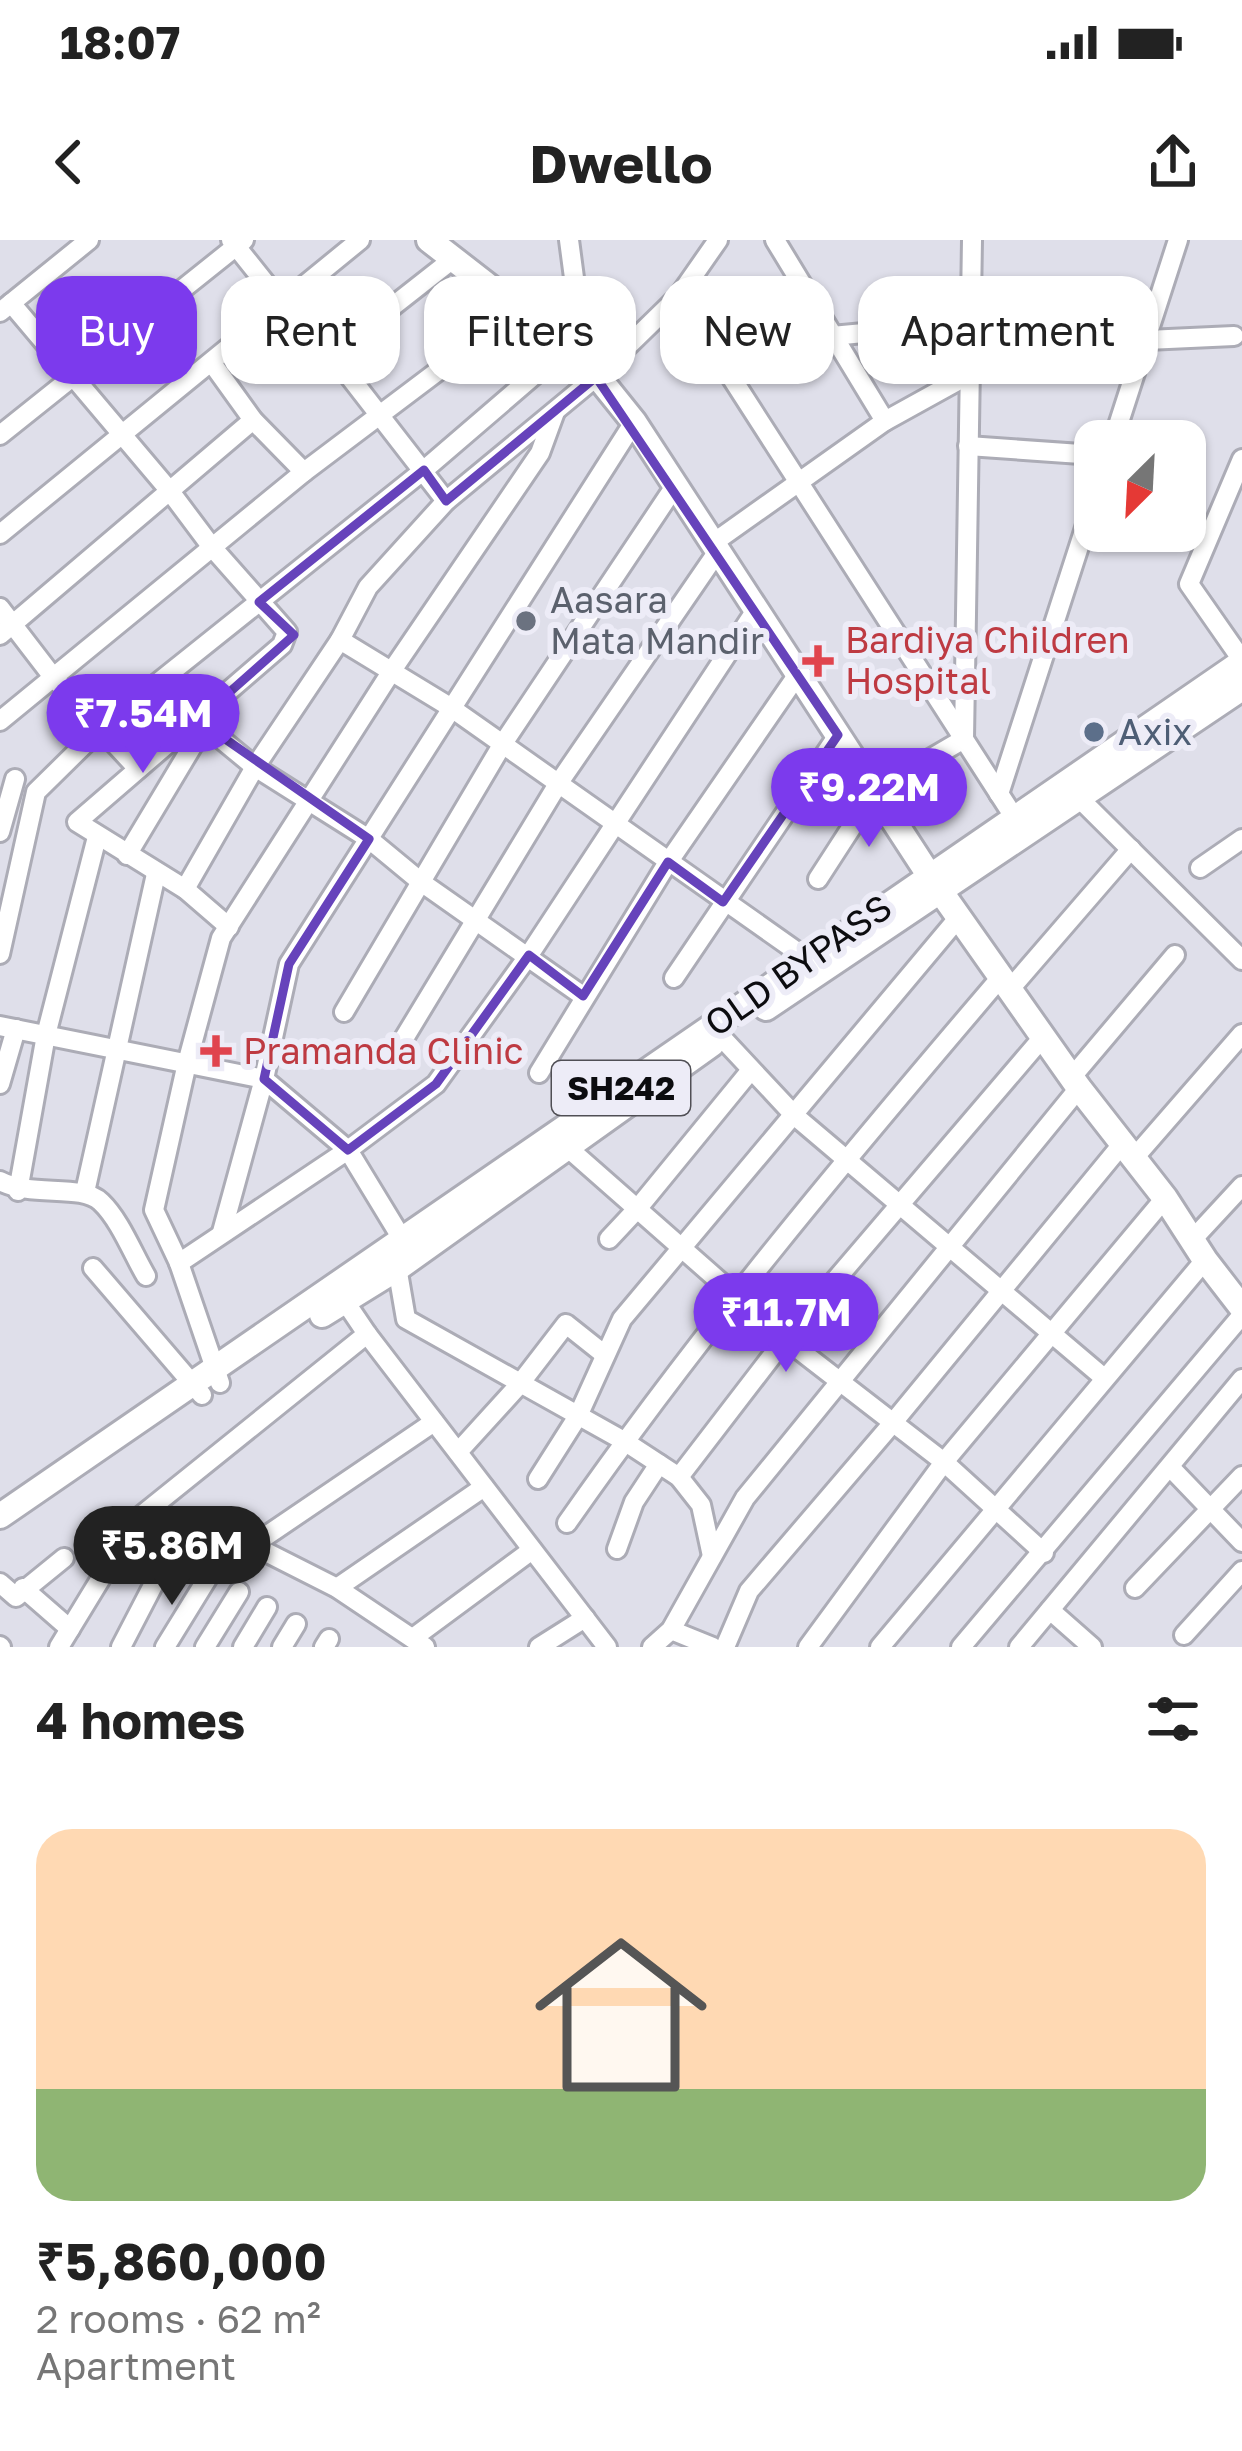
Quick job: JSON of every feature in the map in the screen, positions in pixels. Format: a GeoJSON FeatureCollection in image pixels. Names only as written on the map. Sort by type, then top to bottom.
{"type":"FeatureCollection","features":[{"type":"Feature","properties":{"kind":"main road"},"geometry":{"type":"LineString","coordinates":[[429,240],[475,276]]}},
{"type":"Feature","properties":{"kind":"main road"},"geometry":{"type":"LineString","coordinates":[[602,384],[634,422],[935,883],[1242,1311]]}},
{"type":"Feature","properties":{"kind":"main road","name":"OLD BYPASS"},"geometry":{"type":"LineString","coordinates":[[1,1525],[935,883],[1080,799],[1238,680]]}},
{"type":"Feature","properties":{"kind":"main road","name":"OLD BYPASS"},"geometry":{"type":"LineString","coordinates":[[935,883],[1014,817],[1238,680]]}},
{"type":"Feature","properties":{"kind":"street"},"geometry":{"type":"LineString","coordinates":[[36,338],[6,308],[89,240]]}},
{"type":"Feature","properties":{"kind":"street"},"geometry":{"type":"LineString","coordinates":[[317,276],[360,240]]}},
{"type":"Feature","properties":{"kind":"street"},"geometry":{"type":"LineString","coordinates":[[569,240],[573,276]]}},
{"type":"Feature","properties":{"kind":"street"},"geometry":{"type":"LineString","coordinates":[[693,276],[718,240]]}},
{"type":"Feature","properties":{"kind":"street"},"geometry":{"type":"LineString","coordinates":[[971,276],[972,240]]}},
{"type":"Feature","properties":{"kind":"street"},"geometry":{"type":"LineString","coordinates":[[1158,300],[1178,240]]}},
{"type":"Feature","properties":{"kind":"street"},"geometry":{"type":"LineString","coordinates":[[196,276],[237,242],[262,276]]}},
{"type":"Feature","properties":{"kind":"street"},"geometry":{"type":"LineString","coordinates":[[780,242],[799,276]]}},
{"type":"Feature","properties":{"kind":"street"},"geometry":{"type":"LineString","coordinates":[[400,301],[453,259]]}},
{"type":"Feature","properties":{"kind":"street"},"geometry":{"type":"LineString","coordinates":[[1158,341],[1234,336]]}},
{"type":"Feature","properties":{"kind":"street"},"geometry":{"type":"LineString","coordinates":[[834,340],[885,422]]}},
{"type":"Feature","properties":{"kind":"street"},"geometry":{"type":"LineString","coordinates":[[0,534],[221,356]]}},
{"type":"Feature","properties":{"kind":"street"},"geometry":{"type":"LineString","coordinates":[[212,363],[253,420],[304,472]]}},
{"type":"Feature","properties":{"kind":"street"},"geometry":{"type":"LineString","coordinates":[[0,721],[211,546],[424,380]]}},
{"type":"Feature","properties":{"kind":"street"},"geometry":{"type":"LineString","coordinates":[[0,435],[65,384]]}},
{"type":"Feature","properties":{"kind":"street"},"geometry":{"type":"LineString","coordinates":[[81,384],[211,546],[284,626],[286,640],[201,722],[77,822],[184,889],[229,927]]}},
{"type":"Feature","properties":{"kind":"street"},"geometry":{"type":"LineString","coordinates":[[354,384],[446,501]]}},
{"type":"Feature","properties":{"kind":"street"},"geometry":{"type":"LineString","coordinates":[[0,953],[36,793],[100,729],[424,470],[551,384]]}},
{"type":"Feature","properties":{"kind":"street"},"geometry":{"type":"LineString","coordinates":[[207,1383],[179,1263],[154,1210],[221,938],[393,669],[540,453],[571,384]]}},
{"type":"Feature","properties":{"kind":"street"},"geometry":{"type":"LineString","coordinates":[[738,384],[1014,817]]}},
{"type":"Feature","properties":{"kind":"street"},"geometry":{"type":"LineString","coordinates":[[403,1040],[559,784],[715,547],[800,478],[952,384]]}},
{"type":"Feature","properties":{"kind":"street"},"geometry":{"type":"LineString","coordinates":[[964,739],[970,384]]}},
{"type":"Feature","properties":{"kind":"street"},"geometry":{"type":"LineString","coordinates":[[1120,420],[1131,384]]}},
{"type":"Feature","properties":{"kind":"street"},"geometry":{"type":"LineString","coordinates":[[184,889],[255,767],[340,640],[368,586],[446,501],[555,412]]}},
{"type":"Feature","properties":{"kind":"street"},"geometry":{"type":"LineString","coordinates":[[138,769],[4,623],[253,420]]}},
{"type":"Feature","properties":{"kind":"street"},"geometry":{"type":"LineString","coordinates":[[222,1232],[289,964],[634,422]]}},
{"type":"Feature","properties":{"kind":"street"},"geometry":{"type":"LineString","coordinates":[[968,446],[1074,454]]}},
{"type":"Feature","properties":{"kind":"street"},"geometry":{"type":"LineString","coordinates":[[1238,680],[1189,584],[1241,459]]}},
{"type":"Feature","properties":{"kind":"street"},"geometry":{"type":"LineString","coordinates":[[344,1012],[502,745],[675,486]]}},
{"type":"Feature","properties":{"kind":"street"},"geometry":{"type":"LineString","coordinates":[[999,794],[1077,552]]}},
{"type":"Feature","properties":{"kind":"street"},"geometry":{"type":"LineString","coordinates":[[179,1263],[348,1150],[436,1084],[529,955],[756,610]]}},
{"type":"Feature","properties":{"kind":"street"},"geometry":{"type":"LineString","coordinates":[[340,640],[450,707],[815,964]]}},
{"type":"Feature","properties":{"kind":"street"},"geometry":{"type":"LineString","coordinates":[[539,1073],[668,862],[798,674]]}},
{"type":"Feature","properties":{"kind":"street"},"geometry":{"type":"LineString","coordinates":[[201,722],[255,767],[369,839],[421,882],[583,996]]}},
{"type":"Feature","properties":{"kind":"street"},"geometry":{"type":"LineString","coordinates":[[127,855],[201,722]]}},
{"type":"Feature","properties":{"kind":"street"},"geometry":{"type":"LineString","coordinates":[[674,978],[838,735]]}},
{"type":"Feature","properties":{"kind":"street"},"geometry":{"type":"LineString","coordinates":[[818,879],[875,791],[964,739]]}},
{"type":"Feature","properties":{"kind":"street"},"geometry":{"type":"LineString","coordinates":[[0,832],[8,774],[36,793]]}},
{"type":"Feature","properties":{"kind":"street"},"geometry":{"type":"LineString","coordinates":[[1080,799],[1242,960]]}},
{"type":"Feature","properties":{"kind":"street"},"geometry":{"type":"LineString","coordinates":[[97,837],[9,1186],[85,1192],[102,1202],[146,1276]]}},
{"type":"Feature","properties":{"kind":"street"},"geometry":{"type":"LineString","coordinates":[[1200,868],[1242,839]]}},
{"type":"Feature","properties":{"kind":"street"},"geometry":{"type":"LineString","coordinates":[[567,1523],[624,1441],[846,1159],[1131,849]]}},
{"type":"Feature","properties":{"kind":"street"},"geometry":{"type":"LineString","coordinates":[[85,1192],[156,874]]}},
{"type":"Feature","properties":{"kind":"street"},"geometry":{"type":"LineString","coordinates":[[538,1479],[578,1416],[622,1319],[959,917]]}},
{"type":"Feature","properties":{"kind":"street"},"geometry":{"type":"LineString","coordinates":[[652,1647],[670,1630],[745,1498],[952,1248],[1175,955]]}},
{"type":"Feature","properties":{"kind":"street"},"geometry":{"type":"LineString","coordinates":[[0,1084],[8,1028],[264,1078],[348,1150],[401,1252],[406,1319],[624,1441],[679,1477],[701,1505],[712,1556]]}},
{"type":"Feature","properties":{"kind":"street"},"geometry":{"type":"LineString","coordinates":[[716,1032],[794,1116],[1103,1377]]}},
{"type":"Feature","properties":{"kind":"street"},"geometry":{"type":"LineString","coordinates":[[725,1647],[749,1591],[1003,1291],[1128,1151],[1242,1034]]}},
{"type":"Feature","properties":{"kind":"street"},"geometry":{"type":"LineString","coordinates":[[679,1477],[785,1339],[1043,1037]]}},
{"type":"Feature","properties":{"kind":"street"},"geometry":{"type":"LineString","coordinates":[[609,1239],[751,1070]]}},
{"type":"Feature","properties":{"kind":"street"},"geometry":{"type":"LineString","coordinates":[[561,1142],[785,1339],[944,1462],[1043,1553]]}},
{"type":"Feature","properties":{"kind":"street"},"geometry":{"type":"LineString","coordinates":[[880,1647],[1103,1377],[1242,1186]]}},
{"type":"Feature","properties":{"kind":"street"},"geometry":{"type":"LineString","coordinates":[[808,1647],[944,1462],[1165,1198]]}},
{"type":"Feature","properties":{"kind":"street"},"geometry":{"type":"LineString","coordinates":[[94,1268],[207,1383]]}},
{"type":"Feature","properties":{"kind":"street"},"geometry":{"type":"LineString","coordinates":[[340,1293],[608,1647]]}},
{"type":"Feature","properties":{"kind":"street"},"geometry":{"type":"LineString","coordinates":[[961,1647],[1242,1311]]}},
{"type":"Feature","properties":{"kind":"street"},"geometry":{"type":"LineString","coordinates":[[458,1452],[566,1324],[605,1355]]}},
{"type":"Feature","properties":{"kind":"street"},"geometry":{"type":"LineString","coordinates":[[59,1647],[136,1520],[367,1334]]}},
{"type":"Feature","properties":{"kind":"street"},"geometry":{"type":"LineString","coordinates":[[1019,1647],[1242,1378]]}},
{"type":"Feature","properties":{"kind":"street"},"geometry":{"type":"LineString","coordinates":[[165,1647],[210,1574],[434,1421]]}},
{"type":"Feature","properties":{"kind":"street"},"geometry":{"type":"LineString","coordinates":[[617,1549],[634,1502],[659,1464]]}},
{"type":"Feature","properties":{"kind":"street"},"geometry":{"type":"LineString","coordinates":[[1170,1466],[1242,1542]]}},
{"type":"Feature","properties":{"kind":"street"},"geometry":{"type":"LineString","coordinates":[[1135,1588],[1242,1476]]}},
{"type":"Feature","properties":{"kind":"street"},"geometry":{"type":"LineString","coordinates":[[337,1588],[484,1487]]}},
{"type":"Feature","properties":{"kind":"street"},"geometry":{"type":"LineString","coordinates":[[250,1544],[337,1588],[419,1642],[532,1550]]}},
{"type":"Feature","properties":{"kind":"street"},"geometry":{"type":"LineString","coordinates":[[122,1647],[174,1545]]}},
{"type":"Feature","properties":{"kind":"street"},"geometry":{"type":"LineString","coordinates":[[0,1583],[16,1597],[64,1558]]}},
{"type":"Feature","properties":{"kind":"street"},"geometry":{"type":"LineString","coordinates":[[1184,1635],[1242,1571]]}},
{"type":"Feature","properties":{"kind":"street"},"geometry":{"type":"LineString","coordinates":[[23,1588],[70,1629]]}},
{"type":"Feature","properties":{"kind":"street"},"geometry":{"type":"LineString","coordinates":[[205,1647],[239,1592]]}},
{"type":"Feature","properties":{"kind":"street"},"geometry":{"type":"LineString","coordinates":[[242,1647],[267,1607]]}},
{"type":"Feature","properties":{"kind":"street"},"geometry":{"type":"LineString","coordinates":[[1050,1610],[1092,1647]]}},
{"type":"Feature","properties":{"kind":"street"},"geometry":{"type":"LineString","coordinates":[[539,1647],[585,1618]]}},
{"type":"Feature","properties":{"kind":"street"},"geometry":{"type":"LineString","coordinates":[[282,1647],[296,1624]]}},
{"type":"Feature","properties":{"kind":"street"},"geometry":{"type":"LineString","coordinates":[[670,1630],[713,1647]]}},
{"type":"Feature","properties":{"kind":"highlighted area"},"geometry":{"type":"Polygon","coordinates":[[[596,377],[838,735],[723,902],[668,862],[583,996],[529,955],[436,1084],[348,1150],[264,1079],[289,964],[369,839],[198,720],[294,635],[259,602],[424,470],[446,501],[596,377]]]}},
{"type":"Feature","properties":{"kind":"place","name":"Aasara Mata Mandir"},"geometry":{"type":"Point","coordinates":[526,621]}},
{"type":"Feature","properties":{"kind":"place","name":"Bardiya Children Hospital"},"geometry":{"type":"Point","coordinates":[818,661]}},
{"type":"Feature","properties":{"kind":"place","name":"Axix"},"geometry":{"type":"Point","coordinates":[1094,732]}},
{"type":"Feature","properties":{"kind":"place","name":"Pramanda Clinic"},"geometry":{"type":"Point","coordinates":[216,1051]}}]}
